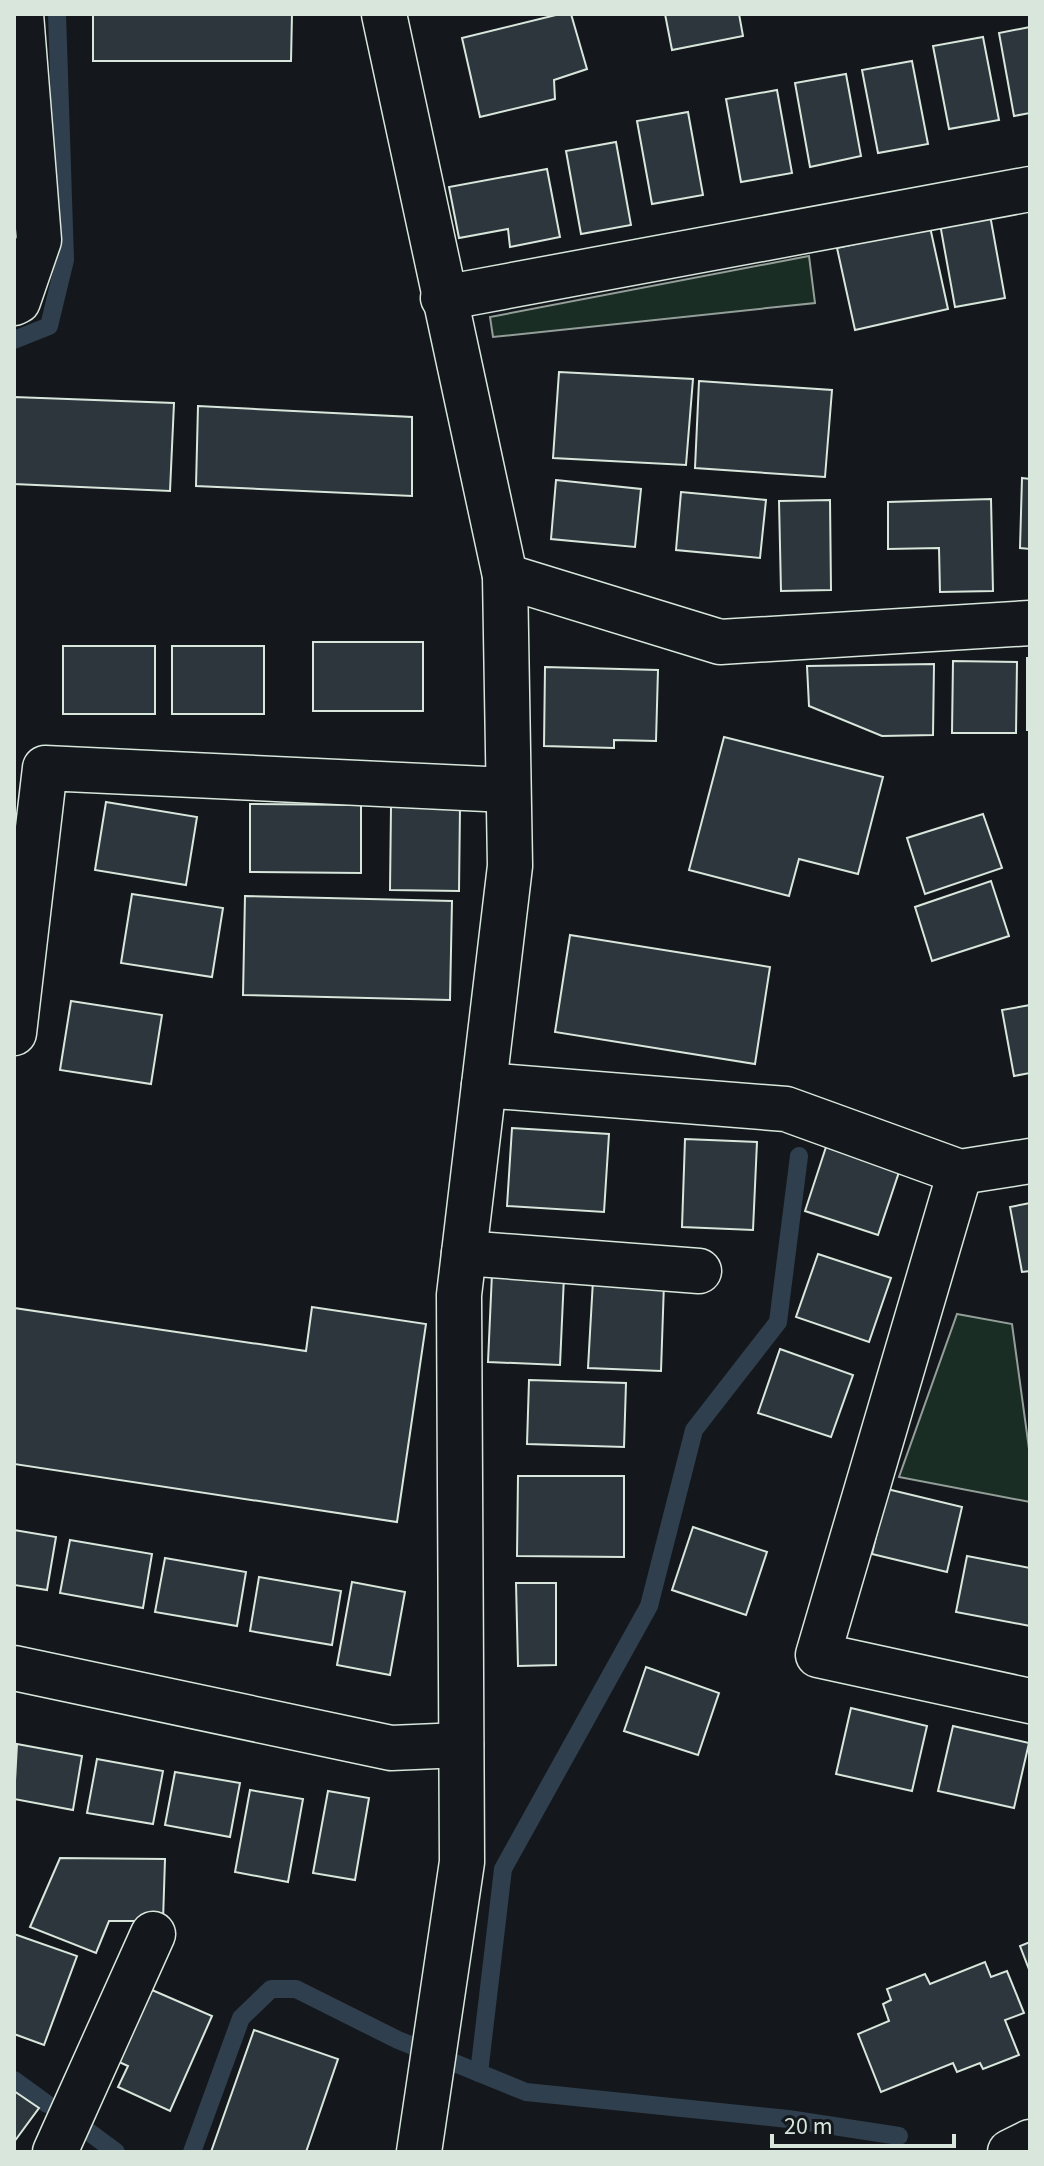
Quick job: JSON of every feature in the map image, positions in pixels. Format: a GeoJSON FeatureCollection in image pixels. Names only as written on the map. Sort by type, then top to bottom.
{"type":"FeatureCollection","features":[{"type":"Feature","properties":{"kind":"street"},"geometry":{"type":"LineString","coordinates":[[14,303],[18,301],[39,240],[23,151],[21,14]]}},
{"type":"Feature","properties":{"kind":"street"},"geometry":{"type":"LineString","coordinates":[[384,14],[505,576],[510,866],[459,1295],[462,1862],[419,2152]]}},
{"type":"Feature","properties":{"kind":"street"},"geometry":{"type":"LineString","coordinates":[[443,298],[1030,189]]}},
{"type":"Feature","properties":{"kind":"street"},"geometry":{"type":"LineString","coordinates":[[505,576],[720,642],[1030,623]]}},
{"type":"Feature","properties":{"kind":"street"},"geometry":{"type":"LineString","coordinates":[[14,1033],[45,768],[507,790]]}},
{"type":"Feature","properties":{"kind":"street"},"geometry":{"type":"LineString","coordinates":[[484,1085],[786,1109],[960,1172],[1030,1161]]}},
{"type":"Feature","properties":{"kind":"street"},"geometry":{"type":"LineString","coordinates":[[960,1172],[818,1655],[1030,1701]]}},
{"type":"Feature","properties":{"kind":"street"},"geometry":{"type":"LineString","coordinates":[[464,1253],[699,1271]]}},
{"type":"Feature","properties":{"kind":"street"},"geometry":{"type":"LineString","coordinates":[[14,1668],[391,1748],[461,1745]]}},
{"type":"Feature","properties":{"kind":"street"},"geometry":{"type":"LineString","coordinates":[[55,2152],[153,1934]]}},
{"type":"Feature","properties":{"kind":"green space"},"geometry":{"type":"Polygon","coordinates":[[[809,256],[815,303],[493,337],[490,317],[809,256]]]}},
{"type":"Feature","properties":{"kind":"green space"},"geometry":{"type":"Polygon","coordinates":[[[957,1314],[1012,1324],[1030,1456],[1030,1502],[899,1477],[957,1314]]]}},
{"type":"Feature","properties":{"kind":"building"},"geometry":{"type":"Polygon","coordinates":[[[93,14],[292,14],[291,61],[93,61],[93,14]]]}},
{"type":"Feature","properties":{"kind":"building"},"geometry":{"type":"Polygon","coordinates":[[[571,14],[587,69],[554,80],[555,99],[480,117],[462,38],[571,14]]]}},
{"type":"Feature","properties":{"kind":"building"},"geometry":{"type":"Polygon","coordinates":[[[665,14],[739,14],[743,36],[672,50],[665,14]]]}},
{"type":"Feature","properties":{"kind":"building"},"geometry":{"type":"Polygon","coordinates":[[[1030,27],[1030,113],[1014,116],[999,33],[1030,27]]]}},
{"type":"Feature","properties":{"kind":"building"},"geometry":{"type":"Polygon","coordinates":[[[983,37],[999,120],[949,129],[933,46],[983,37]]]}},
{"type":"Feature","properties":{"kind":"building"},"geometry":{"type":"Polygon","coordinates":[[[912,61],[928,144],[878,153],[862,70],[912,61]]]}},
{"type":"Feature","properties":{"kind":"building"},"geometry":{"type":"Polygon","coordinates":[[[846,74],[861,156],[810,167],[795,83],[846,74]]]}},
{"type":"Feature","properties":{"kind":"building"},"geometry":{"type":"Polygon","coordinates":[[[777,90],[792,173],[741,182],[726,99],[777,90]]]}},
{"type":"Feature","properties":{"kind":"building"},"geometry":{"type":"Polygon","coordinates":[[[688,112],[703,195],[652,204],[637,121],[688,112]]]}},
{"type":"Feature","properties":{"kind":"building"},"geometry":{"type":"Polygon","coordinates":[[[616,142],[631,225],[581,234],[566,151],[616,142]]]}},
{"type":"Feature","properties":{"kind":"building"},"geometry":{"type":"Polygon","coordinates":[[[547,169],[560,237],[510,247],[508,229],[459,238],[449,187],[547,169]]]}},
{"type":"Feature","properties":{"kind":"building"},"geometry":{"type":"Polygon","coordinates":[[[990,215],[1005,298],[955,307],[940,224],[990,215]]]}},
{"type":"Feature","properties":{"kind":"building"},"geometry":{"type":"Polygon","coordinates":[[[930,227],[948,309],[855,330],[837,248],[930,227]]]}},
{"type":"Feature","properties":{"kind":"building"},"geometry":{"type":"Polygon","coordinates":[[[559,372],[693,379],[686,465],[553,458],[559,372]]]}},
{"type":"Feature","properties":{"kind":"building"},"geometry":{"type":"Polygon","coordinates":[[[699,381],[832,390],[825,477],[695,468],[699,381]]]}},
{"type":"Feature","properties":{"kind":"building"},"geometry":{"type":"Polygon","coordinates":[[[14,397],[174,403],[170,491],[14,484],[14,397]]]}},
{"type":"Feature","properties":{"kind":"building"},"geometry":{"type":"Polygon","coordinates":[[[198,406],[412,417],[412,496],[196,486],[198,406]]]}},
{"type":"Feature","properties":{"kind":"building"},"geometry":{"type":"Polygon","coordinates":[[[1022,478],[1030,479],[1030,549],[1020,548],[1022,478]]]}},
{"type":"Feature","properties":{"kind":"building"},"geometry":{"type":"Polygon","coordinates":[[[556,480],[641,489],[635,547],[551,539],[556,480]]]}},
{"type":"Feature","properties":{"kind":"building"},"geometry":{"type":"Polygon","coordinates":[[[681,492],[766,500],[760,558],[676,550],[681,492]]]}},
{"type":"Feature","properties":{"kind":"building"},"geometry":{"type":"Polygon","coordinates":[[[991,499],[993,591],[940,592],[939,548],[888,549],[888,502],[991,499]]]}},
{"type":"Feature","properties":{"kind":"building"},"geometry":{"type":"Polygon","coordinates":[[[830,500],[831,590],[781,591],[779,501],[830,500]]]}},
{"type":"Feature","properties":{"kind":"building"},"geometry":{"type":"Polygon","coordinates":[[[313,642],[423,642],[423,711],[313,711],[313,642]]]}},
{"type":"Feature","properties":{"kind":"building"},"geometry":{"type":"Polygon","coordinates":[[[63,646],[155,646],[155,714],[63,714],[63,646]]]}},
{"type":"Feature","properties":{"kind":"building"},"geometry":{"type":"Polygon","coordinates":[[[172,646],[264,646],[264,714],[172,714],[172,646]]]}},
{"type":"Feature","properties":{"kind":"building"},"geometry":{"type":"Polygon","coordinates":[[[1027,658],[1030,658],[1030,730],[1027,730],[1027,658]]]}},
{"type":"Feature","properties":{"kind":"building"},"geometry":{"type":"Polygon","coordinates":[[[953,661],[1017,662],[1016,733],[952,733],[953,661]]]}},
{"type":"Feature","properties":{"kind":"building"},"geometry":{"type":"Polygon","coordinates":[[[934,664],[933,735],[882,736],[809,706],[807,666],[934,664]]]}},
{"type":"Feature","properties":{"kind":"building"},"geometry":{"type":"Polygon","coordinates":[[[545,667],[658,670],[656,741],[614,740],[614,748],[544,746],[545,667]]]}},
{"type":"Feature","properties":{"kind":"building"},"geometry":{"type":"Polygon","coordinates":[[[724,737],[883,777],[858,874],[799,859],[789,896],[689,870],[724,737]]]}},
{"type":"Feature","properties":{"kind":"building"},"geometry":{"type":"Polygon","coordinates":[[[106,802],[197,817],[186,885],[95,870],[106,802]]]}},
{"type":"Feature","properties":{"kind":"building"},"geometry":{"type":"Polygon","coordinates":[[[250,804],[361,805],[361,873],[250,872],[250,804]]]}},
{"type":"Feature","properties":{"kind":"building"},"geometry":{"type":"Polygon","coordinates":[[[391,807],[460,807],[459,891],[390,890],[391,807]]]}},
{"type":"Feature","properties":{"kind":"building"},"geometry":{"type":"Polygon","coordinates":[[[983,814],[1002,868],[925,894],[907,838],[983,814]]]}},
{"type":"Feature","properties":{"kind":"building"},"geometry":{"type":"Polygon","coordinates":[[[991,881],[1009,936],[932,961],[915,907],[991,881]]]}},
{"type":"Feature","properties":{"kind":"building"},"geometry":{"type":"Polygon","coordinates":[[[132,894],[223,908],[212,977],[121,963],[132,894]]]}},
{"type":"Feature","properties":{"kind":"building"},"geometry":{"type":"Polygon","coordinates":[[[245,896],[452,901],[450,1000],[243,995],[245,896]]]}},
{"type":"Feature","properties":{"kind":"building"},"geometry":{"type":"Polygon","coordinates":[[[570,935],[770,967],[755,1064],[555,1032],[570,935]]]}},
{"type":"Feature","properties":{"kind":"building"},"geometry":{"type":"Polygon","coordinates":[[[71,1001],[162,1015],[151,1084],[60,1070],[71,1001]]]}},
{"type":"Feature","properties":{"kind":"building"},"geometry":{"type":"Polygon","coordinates":[[[1030,1005],[1030,1073],[1014,1076],[1002,1010],[1030,1005]]]}},
{"type":"Feature","properties":{"kind":"building"},"geometry":{"type":"Polygon","coordinates":[[[512,1128],[609,1134],[604,1212],[507,1206],[512,1128]]]}},
{"type":"Feature","properties":{"kind":"building"},"geometry":{"type":"Polygon","coordinates":[[[685,1139],[757,1142],[753,1230],[682,1227],[685,1139]]]}},
{"type":"Feature","properties":{"kind":"building"},"geometry":{"type":"Polygon","coordinates":[[[826,1147],[899,1172],[878,1235],[805,1211],[826,1147]]]}},
{"type":"Feature","properties":{"kind":"building"},"geometry":{"type":"Polygon","coordinates":[[[1030,1203],[1030,1271],[1022,1272],[1010,1207],[1030,1203]]]}},
{"type":"Feature","properties":{"kind":"building"},"geometry":{"type":"Polygon","coordinates":[[[818,1254],[891,1278],[869,1342],[796,1317],[818,1254]]]}},
{"type":"Feature","properties":{"kind":"building"},"geometry":{"type":"Polygon","coordinates":[[[492,1273],[564,1276],[560,1365],[488,1362],[492,1273]]]}},
{"type":"Feature","properties":{"kind":"building"},"geometry":{"type":"Polygon","coordinates":[[[593,1280],[664,1283],[661,1371],[588,1368],[593,1280]]]}},
{"type":"Feature","properties":{"kind":"building"},"geometry":{"type":"Polygon","coordinates":[[[312,1307],[426,1324],[397,1522],[14,1464],[14,1308],[306,1351],[312,1307]]]}},
{"type":"Feature","properties":{"kind":"building"},"geometry":{"type":"Polygon","coordinates":[[[780,1349],[853,1375],[831,1437],[758,1413],[780,1349]]]}},
{"type":"Feature","properties":{"kind":"building"},"geometry":{"type":"Polygon","coordinates":[[[529,1380],[626,1383],[624,1447],[527,1444],[529,1380]]]}},
{"type":"Feature","properties":{"kind":"building"},"geometry":{"type":"Polygon","coordinates":[[[518,1476],[624,1476],[624,1557],[517,1556],[518,1476]]]}},
{"type":"Feature","properties":{"kind":"building"},"geometry":{"type":"Polygon","coordinates":[[[887,1489],[962,1507],[947,1572],[872,1554],[887,1489]]]}},
{"type":"Feature","properties":{"kind":"building"},"geometry":{"type":"Polygon","coordinates":[[[693,1527],[767,1552],[746,1615],[672,1590],[693,1527]]]}},
{"type":"Feature","properties":{"kind":"building"},"geometry":{"type":"Polygon","coordinates":[[[14,1530],[56,1537],[47,1590],[14,1585],[14,1530]]]}},
{"type":"Feature","properties":{"kind":"building"},"geometry":{"type":"Polygon","coordinates":[[[70,1540],[152,1554],[143,1608],[60,1593],[70,1540]]]}},
{"type":"Feature","properties":{"kind":"building"},"geometry":{"type":"Polygon","coordinates":[[[967,1556],[1030,1568],[1030,1626],[956,1612],[967,1556]]]}},
{"type":"Feature","properties":{"kind":"building"},"geometry":{"type":"Polygon","coordinates":[[[165,1558],[246,1572],[237,1626],[155,1612],[165,1558]]]}},
{"type":"Feature","properties":{"kind":"building"},"geometry":{"type":"Polygon","coordinates":[[[259,1577],[341,1591],[332,1645],[250,1631],[259,1577]]]}},
{"type":"Feature","properties":{"kind":"building"},"geometry":{"type":"Polygon","coordinates":[[[352,1582],[405,1592],[390,1675],[337,1665],[352,1582]]]}},
{"type":"Feature","properties":{"kind":"building"},"geometry":{"type":"Polygon","coordinates":[[[516,1583],[556,1583],[556,1665],[518,1666],[516,1583]]]}},
{"type":"Feature","properties":{"kind":"building"},"geometry":{"type":"Polygon","coordinates":[[[646,1667],[719,1693],[698,1755],[624,1731],[646,1667]]]}},
{"type":"Feature","properties":{"kind":"building"},"geometry":{"type":"Polygon","coordinates":[[[851,1708],[927,1726],[912,1791],[836,1774],[851,1708]]]}},
{"type":"Feature","properties":{"kind":"building"},"geometry":{"type":"Polygon","coordinates":[[[953,1726],[1029,1743],[1014,1808],[938,1791],[953,1726]]]}},
{"type":"Feature","properties":{"kind":"building"},"geometry":{"type":"Polygon","coordinates":[[[17,1744],[82,1756],[73,1810],[14,1799],[17,1744]]]}},
{"type":"Feature","properties":{"kind":"building"},"geometry":{"type":"Polygon","coordinates":[[[97,1759],[163,1771],[153,1824],[87,1813],[97,1759]]]}},
{"type":"Feature","properties":{"kind":"building"},"geometry":{"type":"Polygon","coordinates":[[[175,1772],[240,1783],[230,1837],[165,1825],[175,1772]]]}},
{"type":"Feature","properties":{"kind":"building"},"geometry":{"type":"Polygon","coordinates":[[[250,1790],[303,1799],[288,1882],[235,1872],[250,1790]]]}},
{"type":"Feature","properties":{"kind":"building"},"geometry":{"type":"Polygon","coordinates":[[[328,1791],[369,1798],[355,1880],[313,1873],[328,1791]]]}},
{"type":"Feature","properties":{"kind":"building"},"geometry":{"type":"Polygon","coordinates":[[[60,1858],[165,1859],[163,1921],[109,1921],[96,1953],[30,1927],[60,1858]]]}},
{"type":"Feature","properties":{"kind":"building"},"geometry":{"type":"Polygon","coordinates":[[[14,1934],[77,1956],[44,2045],[14,2034],[14,1934]]]}},
{"type":"Feature","properties":{"kind":"building"},"geometry":{"type":"Polygon","coordinates":[[[1030,1942],[1030,1972],[1020,1946],[1030,1942]]]}},
{"type":"Feature","properties":{"kind":"building"},"geometry":{"type":"Polygon","coordinates":[[[985,1962],[991,1977],[1007,1971],[1024,2013],[1005,2020],[1019,2055],[983,2069],[980,2063],[957,2072],[953,2063],[881,2092],[858,2034],[889,2021],[883,2004],[891,2000],[887,1989],[925,1974],[930,1984],[985,1962]]]}},
{"type":"Feature","properties":{"kind":"building"},"geometry":{"type":"Polygon","coordinates":[[[152,1990],[212,2016],[170,2111],[118,2087],[128,2066],[119,2062],[152,1990]]]}},
{"type":"Feature","properties":{"kind":"building"},"geometry":{"type":"Polygon","coordinates":[[[254,2030],[338,2059],[306,2152],[211,2152],[254,2030]]]}},
{"type":"Feature","properties":{"kind":"building"},"geometry":{"type":"Polygon","coordinates":[[[14,2091],[39,2108],[14,2142],[14,2091]]]}},
{"type":"Feature","properties":{"kind":"waterway"},"geometry":{"type":"LineString","coordinates":[[14,340],[49,326],[65,260],[57,14]]}},
{"type":"Feature","properties":{"kind":"waterway"},"geometry":{"type":"LineString","coordinates":[[479,2073],[503,1869],[649,1606],[694,1430],[778,1322],[799,1156]]}},
{"type":"Feature","properties":{"kind":"waterway"},"geometry":{"type":"LineString","coordinates":[[192,2152],[241,2018],[271,1989],[296,1989],[398,2040],[526,2092],[788,2119],[899,2136]]}},
{"type":"Feature","properties":{"kind":"waterway"},"geometry":{"type":"LineString","coordinates":[[14,2080],[47,2104]]}},
{"type":"Feature","properties":{"kind":"waterway"},"geometry":{"type":"LineString","coordinates":[[89,2132],[116,2152]]}}]}
